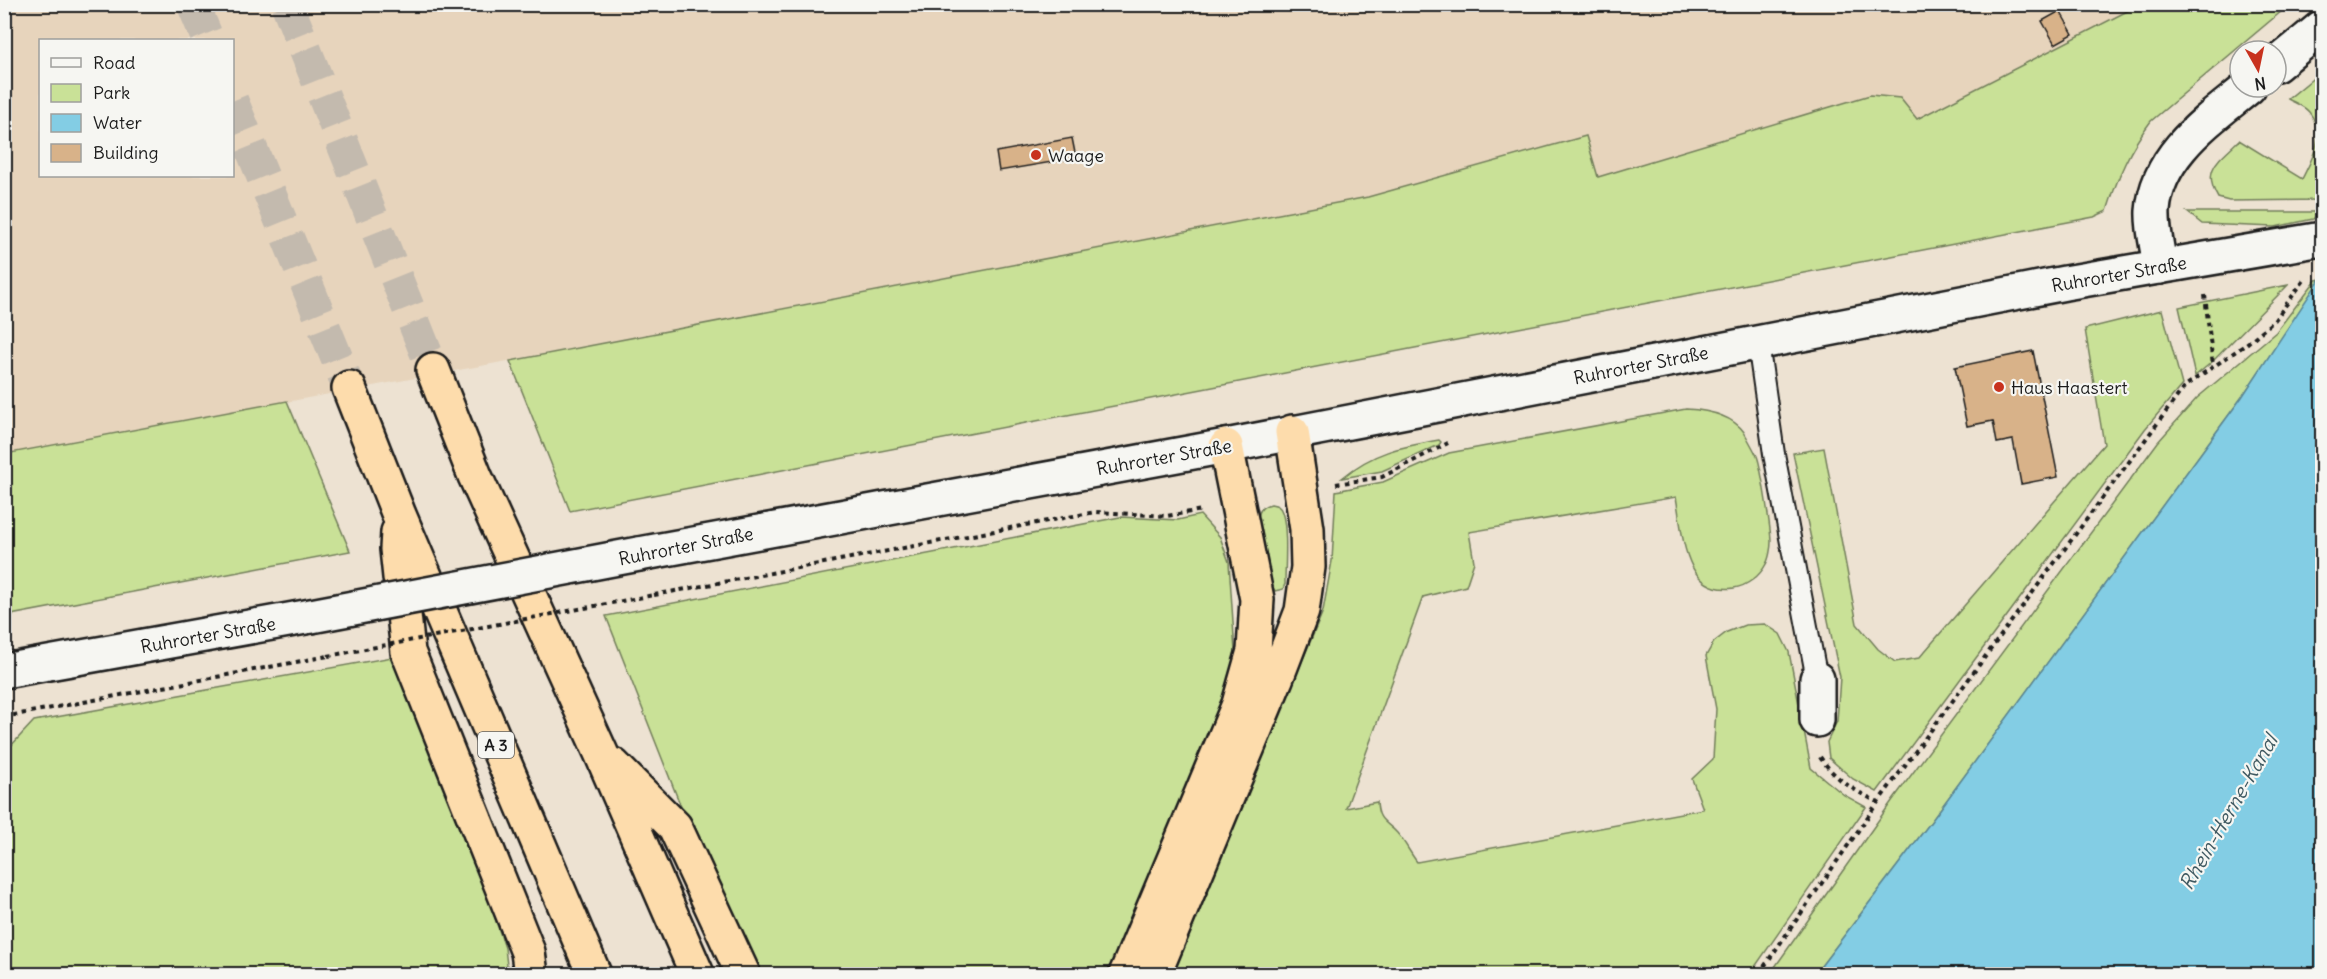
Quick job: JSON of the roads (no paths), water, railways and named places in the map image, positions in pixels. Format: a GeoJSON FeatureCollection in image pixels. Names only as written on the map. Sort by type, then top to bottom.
{"type":"FeatureCollection","features":[{"type":"Feature","properties":{"kind":"highway"},"geometry":{"type":"LineString","coordinates":[[433,370],[475,476],[601,753],[697,975]]}},
{"type":"Feature","properties":{"kind":"highway","name":"A 3"},"geometry":{"type":"LineString","coordinates":[[349,387],[399,515],[594,975]]}},
{"type":"Feature","properties":{"kind":"highway"},"geometry":{"type":"LineString","coordinates":[[1154,975],[1302,611],[1308,567],[1308,529],[1292,432]]}},
{"type":"Feature","properties":{"kind":"highway"},"geometry":{"type":"LineString","coordinates":[[1126,975],[1239,704],[1254,651],[1257,599],[1226,446]]}},
{"type":"Feature","properties":{"kind":"highway"},"geometry":{"type":"LineString","coordinates":[[399,515],[397,549],[408,652],[528,952],[531,975]]}},
{"type":"Feature","properties":{"kind":"highway"},"geometry":{"type":"LineString","coordinates":[[601,753],[675,826],[743,975]]}},
{"type":"Feature","properties":{"kind":"main road"},"geometry":{"type":"LineString","coordinates":[[2288,55],[2322,27]]}},
{"type":"Feature","properties":{"kind":"main road"},"geometry":{"type":"LineString","coordinates":[[2160,267],[2153,212],[2160,178],[2178,149],[2234,99]]}},
{"type":"Feature","properties":{"kind":"main road","name":"Ruhrorter Straße"},"geometry":{"type":"LineString","coordinates":[[4,671],[1226,446],[2065,283],[2317,240]]}},
{"type":"Feature","properties":{"kind":"main road"},"geometry":{"type":"LineString","coordinates":[[1817,679],[1817,720]]}},
{"type":"Feature","properties":{"kind":"lane"},"geometry":{"type":"LineString","coordinates":[[1758,343],[1774,454],[1817,679]]}},
{"type":"Feature","properties":{"kind":"water","name":"Rhein-Herne-Kanal"},"geometry":{"type":"Polygon","coordinates":[[[2322,276],[2322,974],[1815,974],[1930,823],[2242,397],[2322,276]]]}},
{"type":"Feature","properties":{"kind":"tunnel"},"geometry":{"type":"LineString","coordinates":[[193,4],[208,39]]}},
{"type":"Feature","properties":{"kind":"tunnel"},"geometry":{"type":"LineString","coordinates":[[287,4],[433,370]]}},
{"type":"Feature","properties":{"kind":"tunnel"},"geometry":{"type":"LineString","coordinates":[[234,106],[349,388]]}},
{"type":"Feature","properties":{"kind":"place","name":"Waage"},"geometry":{"type":"Point","coordinates":[1036,155]}},
{"type":"Feature","properties":{"kind":"place","name":"Haus Haastert"},"geometry":{"type":"Point","coordinates":[1999,387]}}]}
